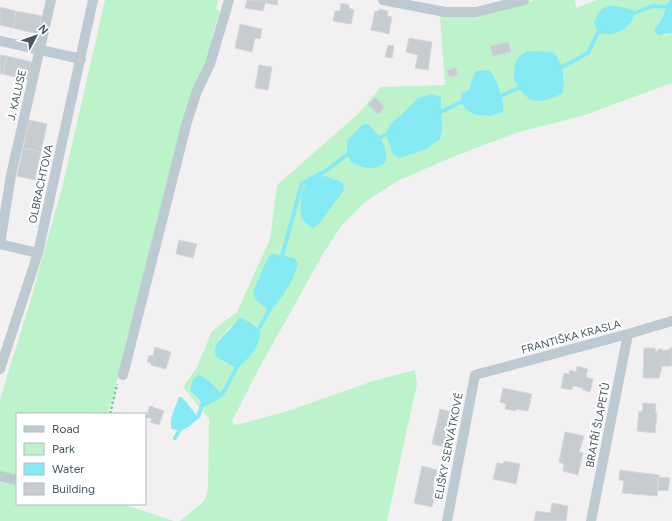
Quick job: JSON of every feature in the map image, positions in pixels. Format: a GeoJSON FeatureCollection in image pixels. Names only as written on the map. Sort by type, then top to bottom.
{"type":"FeatureCollection","features":[{"type":"Feature","properties":{"kind":"street","name":"J. KALUSE"},"geometry":{"type":"LineString","coordinates":[[0,244],[11,175],[51,0]]}},
{"type":"Feature","properties":{"kind":"street","name":"OLBRACHTOVA"},"geometry":{"type":"LineString","coordinates":[[0,369],[38,253],[93,0]]}},
{"type":"Feature","properties":{"kind":"street"},"geometry":{"type":"LineString","coordinates":[[123,374],[187,122],[197,91],[210,64],[229,0]]}},
{"type":"Feature","properties":{"kind":"street"},"geometry":{"type":"LineString","coordinates":[[383,0],[445,12],[476,12],[524,0]]}},
{"type":"Feature","properties":{"kind":"street"},"geometry":{"type":"LineString","coordinates":[[0,41],[81,59]]}},
{"type":"Feature","properties":{"kind":"street"},"geometry":{"type":"LineString","coordinates":[[0,244],[38,253]]}},
{"type":"Feature","properties":{"kind":"street","name":"FRANTIŠKA KRASLA"},"geometry":{"type":"LineString","coordinates":[[475,375],[672,321]]}},
{"type":"Feature","properties":{"kind":"street","name":"BRATŘÍ ŠLAPETŮ"},"geometry":{"type":"LineString","coordinates":[[591,521],[628,334]]}},
{"type":"Feature","properties":{"kind":"street","name":"ELIŠKY SERVÁTKOVÉ"},"geometry":{"type":"LineString","coordinates":[[446,521],[475,375]]}},
{"type":"Feature","properties":{"kind":"street"},"geometry":{"type":"LineString","coordinates":[[0,476],[16,480]]}},
{"type":"Feature","properties":{"kind":"path"},"geometry":{"type":"LineString","coordinates":[[110,413],[117,383],[123,374]]}},
{"type":"Feature","properties":{"kind":"green space"},"geometry":{"type":"Polygon","coordinates":[[[105,0],[218,0],[216,9],[220,11],[212,37],[212,44],[133,323],[126,339],[126,349],[107,413],[16,413],[16,477],[0,473],[0,399],[28,309],[63,184],[105,0]]]}},
{"type":"Feature","properties":{"kind":"green space"},"geometry":{"type":"Polygon","coordinates":[[[534,0],[575,0],[576,8],[597,0],[670,0],[663,16],[656,26],[665,35],[672,33],[672,83],[582,116],[519,132],[460,154],[399,180],[365,202],[342,225],[326,249],[259,368],[232,421],[234,425],[240,424],[288,411],[373,381],[415,370],[417,384],[387,521],[180,521],[204,501],[208,490],[209,419],[183,387],[197,367],[212,331],[237,312],[270,239],[277,185],[358,114],[381,87],[445,85],[440,16],[494,12],[534,0]],[[489,70],[476,71],[469,90],[461,93],[476,115],[490,116],[502,112],[503,107],[501,96],[492,74],[489,70]],[[430,94],[418,98],[392,122],[387,138],[393,155],[442,129],[441,97],[430,94]],[[363,124],[347,140],[380,136],[368,124],[363,124]],[[326,176],[301,218],[311,228],[333,180],[326,176]],[[239,318],[219,339],[216,357],[236,368],[242,318],[239,318]],[[190,391],[202,405],[222,397],[190,391]]]}},
{"type":"Feature","properties":{"kind":"green space"},"geometry":{"type":"Polygon","coordinates":[[[0,480],[16,485],[16,505],[125,505],[174,521],[0,521],[0,480]]]}},
{"type":"Feature","properties":{"kind":"water"},"geometry":{"type":"Polygon","coordinates":[[[670,0],[672,0],[672,33],[658,35],[654,31],[670,0]]]}},
{"type":"Feature","properties":{"kind":"water"},"geometry":{"type":"Polygon","coordinates":[[[608,6],[622,7],[634,11],[633,17],[627,27],[616,33],[598,33],[594,23],[596,17],[602,9],[608,6]]]}},
{"type":"Feature","properties":{"kind":"water"},"geometry":{"type":"Polygon","coordinates":[[[527,51],[553,52],[557,56],[563,76],[563,93],[547,100],[540,101],[535,101],[524,95],[514,80],[514,71],[517,60],[527,51]]]}},
{"type":"Feature","properties":{"kind":"water"},"geometry":{"type":"Polygon","coordinates":[[[489,70],[495,78],[500,90],[503,102],[503,112],[490,116],[476,115],[465,109],[461,102],[461,93],[469,90],[476,71],[489,70]]]}},
{"type":"Feature","properties":{"kind":"water"},"geometry":{"type":"Polygon","coordinates":[[[430,94],[441,97],[442,129],[440,139],[426,149],[400,158],[393,155],[387,138],[387,130],[392,122],[418,98],[430,94]]]}},
{"type":"Feature","properties":{"kind":"water"},"geometry":{"type":"Polygon","coordinates":[[[363,124],[368,124],[372,128],[384,145],[386,162],[378,167],[369,168],[351,162],[347,150],[347,140],[363,124]]]}},
{"type":"Feature","properties":{"kind":"water"},"geometry":{"type":"Polygon","coordinates":[[[326,176],[343,183],[344,190],[318,225],[311,228],[301,218],[302,191],[310,177],[326,176]]]}},
{"type":"Feature","properties":{"kind":"water"},"geometry":{"type":"Polygon","coordinates":[[[273,254],[294,258],[298,263],[295,274],[287,289],[269,311],[255,299],[253,292],[266,262],[270,255],[273,254]]]}},
{"type":"Feature","properties":{"kind":"water"},"geometry":{"type":"Polygon","coordinates":[[[239,318],[242,318],[258,329],[260,339],[254,351],[240,366],[236,368],[216,357],[215,348],[218,341],[239,318]]]}},
{"type":"Feature","properties":{"kind":"water"},"geometry":{"type":"Polygon","coordinates":[[[198,375],[212,383],[222,397],[209,404],[203,405],[190,391],[192,381],[198,375]]]}},
{"type":"Feature","properties":{"kind":"water"},"geometry":{"type":"Polygon","coordinates":[[[179,397],[182,397],[198,419],[184,429],[176,430],[172,429],[171,421],[179,397]]]}},
{"type":"Feature","properties":{"kind":"building"},"geometry":{"type":"Polygon","coordinates":[[[247,0],[266,0],[263,11],[245,8],[247,0]]]}},
{"type":"Feature","properties":{"kind":"building"},"geometry":{"type":"Polygon","coordinates":[[[266,0],[278,0],[277,5],[265,3],[266,0]]]}},
{"type":"Feature","properties":{"kind":"building"},"geometry":{"type":"Polygon","coordinates":[[[341,3],[349,5],[349,8],[354,10],[351,24],[333,21],[335,11],[340,11],[341,3]]]}},
{"type":"Feature","properties":{"kind":"building"},"geometry":{"type":"Polygon","coordinates":[[[0,7],[16,11],[13,28],[0,25],[0,7]]]}},
{"type":"Feature","properties":{"kind":"building"},"geometry":{"type":"Polygon","coordinates":[[[379,9],[388,11],[387,16],[392,17],[389,34],[371,30],[375,11],[379,11],[379,9]]]}},
{"type":"Feature","properties":{"kind":"building"},"geometry":{"type":"Polygon","coordinates":[[[16,11],[42,16],[38,34],[13,28],[16,11]]]}},
{"type":"Feature","properties":{"kind":"building"},"geometry":{"type":"Polygon","coordinates":[[[240,24],[262,29],[260,39],[255,38],[252,52],[235,48],[240,24]]]}},
{"type":"Feature","properties":{"kind":"building"},"geometry":{"type":"Polygon","coordinates":[[[409,38],[432,42],[428,70],[415,68],[418,55],[406,52],[409,38]]]}},
{"type":"Feature","properties":{"kind":"building"},"geometry":{"type":"Polygon","coordinates":[[[508,42],[511,52],[493,56],[490,46],[508,42]]]}},
{"type":"Feature","properties":{"kind":"building"},"geometry":{"type":"Polygon","coordinates":[[[388,45],[394,46],[392,58],[385,57],[388,45]]]}},
{"type":"Feature","properties":{"kind":"building"},"geometry":{"type":"Polygon","coordinates":[[[0,55],[7,56],[3,74],[0,74],[0,55]]]}},
{"type":"Feature","properties":{"kind":"building"},"geometry":{"type":"Polygon","coordinates":[[[7,56],[32,62],[28,80],[3,74],[7,56]]]}},
{"type":"Feature","properties":{"kind":"building"},"geometry":{"type":"Polygon","coordinates":[[[259,65],[272,67],[268,90],[255,88],[259,65]]]}},
{"type":"Feature","properties":{"kind":"building"},"geometry":{"type":"Polygon","coordinates":[[[456,68],[458,75],[449,77],[447,70],[456,68]]]}},
{"type":"Feature","properties":{"kind":"building"},"geometry":{"type":"Polygon","coordinates":[[[375,97],[385,107],[378,114],[368,105],[375,97]]]}},
{"type":"Feature","properties":{"kind":"building"},"geometry":{"type":"Polygon","coordinates":[[[29,120],[47,124],[41,152],[23,148],[29,120]]]}},
{"type":"Feature","properties":{"kind":"building"},"geometry":{"type":"Polygon","coordinates":[[[23,148],[41,152],[35,180],[17,176],[23,148]]]}},
{"type":"Feature","properties":{"kind":"building"},"geometry":{"type":"Polygon","coordinates":[[[179,240],[197,244],[193,258],[176,254],[179,240]]]}},
{"type":"Feature","properties":{"kind":"building"},"geometry":{"type":"Polygon","coordinates":[[[155,347],[171,352],[166,369],[151,365],[151,363],[147,362],[149,355],[153,356],[155,347]]]}},
{"type":"Feature","properties":{"kind":"building"},"geometry":{"type":"Polygon","coordinates":[[[672,347],[672,366],[662,366],[659,378],[643,378],[644,348],[655,348],[655,351],[658,351],[658,349],[663,349],[663,351],[672,347]]]}},
{"type":"Feature","properties":{"kind":"building"},"geometry":{"type":"Polygon","coordinates":[[[577,366],[588,369],[586,377],[593,379],[590,392],[583,390],[583,388],[573,386],[572,390],[561,388],[564,373],[569,374],[570,370],[576,372],[577,366]]]}},
{"type":"Feature","properties":{"kind":"building"},"geometry":{"type":"Polygon","coordinates":[[[503,388],[532,394],[528,411],[505,409],[506,404],[500,402],[503,388]]]}},
{"type":"Feature","properties":{"kind":"building"},"geometry":{"type":"Polygon","coordinates":[[[643,403],[656,404],[655,413],[657,413],[655,433],[637,431],[639,411],[642,412],[643,403]]]}},
{"type":"Feature","properties":{"kind":"building"},"geometry":{"type":"Polygon","coordinates":[[[150,406],[164,411],[159,425],[150,422],[152,419],[146,417],[150,406]]]}},
{"type":"Feature","properties":{"kind":"building"},"geometry":{"type":"Polygon","coordinates":[[[440,409],[456,413],[449,448],[432,444],[440,409]]]}},
{"type":"Feature","properties":{"kind":"building"},"geometry":{"type":"Polygon","coordinates":[[[565,432],[584,436],[579,452],[583,453],[578,475],[563,471],[564,464],[559,462],[565,432]]]}},
{"type":"Feature","properties":{"kind":"building"},"geometry":{"type":"Polygon","coordinates":[[[504,461],[520,464],[516,484],[493,479],[497,463],[503,464],[504,461]]]}},
{"type":"Feature","properties":{"kind":"building"},"geometry":{"type":"Polygon","coordinates":[[[422,466],[437,470],[433,488],[437,489],[432,507],[414,503],[422,466]]]}},
{"type":"Feature","properties":{"kind":"building"},"geometry":{"type":"Polygon","coordinates":[[[620,470],[659,475],[657,496],[622,493],[624,481],[619,480],[620,470]]]}},
{"type":"Feature","properties":{"kind":"building"},"geometry":{"type":"Polygon","coordinates":[[[658,477],[670,478],[668,491],[657,490],[658,477]]]}},
{"type":"Feature","properties":{"kind":"building"},"geometry":{"type":"Polygon","coordinates":[[[552,503],[568,506],[566,521],[534,521],[536,511],[550,513],[552,503]]]}},
{"type":"Feature","properties":{"kind":"waterway"},"geometry":{"type":"LineString","coordinates":[[630,15],[652,6],[672,7]]}},
{"type":"Feature","properties":{"kind":"waterway"},"geometry":{"type":"LineString","coordinates":[[558,69],[588,53],[598,33],[602,30]]}},
{"type":"Feature","properties":{"kind":"waterway"},"geometry":{"type":"LineString","coordinates":[[496,97],[523,86]]}},
{"type":"Feature","properties":{"kind":"waterway"},"geometry":{"type":"LineString","coordinates":[[437,114],[461,102],[465,102]]}},
{"type":"Feature","properties":{"kind":"waterway"},"geometry":{"type":"LineString","coordinates":[[376,139],[392,132]]}},
{"type":"Feature","properties":{"kind":"waterway"},"geometry":{"type":"LineString","coordinates":[[281,260],[302,183],[324,172],[352,151]]}},
{"type":"Feature","properties":{"kind":"waterway"},"geometry":{"type":"LineString","coordinates":[[256,333],[270,307]]}},
{"type":"Feature","properties":{"kind":"waterway"},"geometry":{"type":"LineString","coordinates":[[217,397],[222,395],[238,365]]}},
{"type":"Feature","properties":{"kind":"waterway"},"geometry":{"type":"LineString","coordinates":[[194,419],[198,417],[202,405],[206,403]]}},
{"type":"Feature","properties":{"kind":"waterway"},"geometry":{"type":"LineString","coordinates":[[175,438],[182,426]]}}]}
